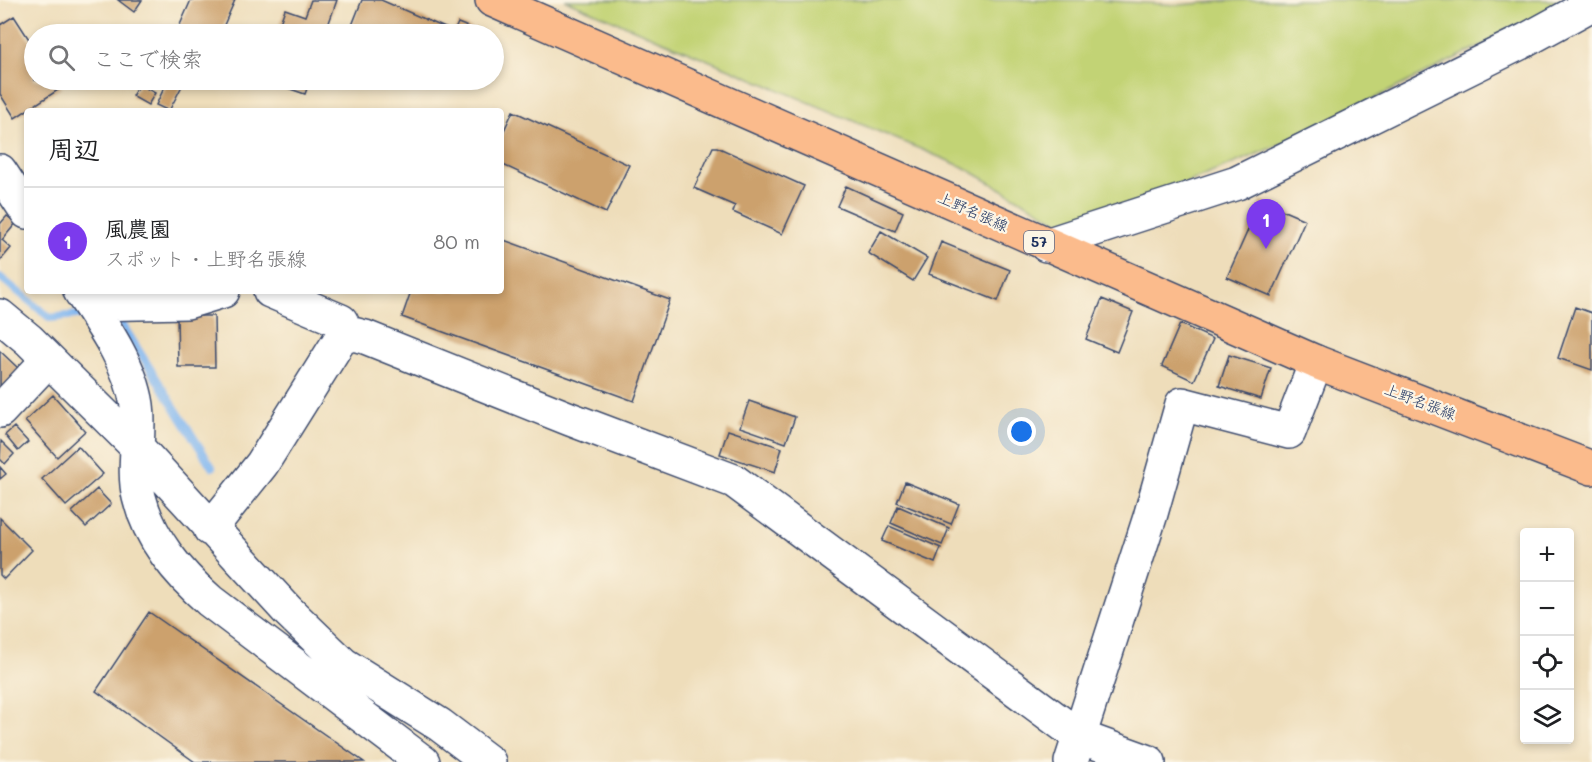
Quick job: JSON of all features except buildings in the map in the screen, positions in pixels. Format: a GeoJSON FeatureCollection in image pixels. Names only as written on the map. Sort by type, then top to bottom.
{"type":"FeatureCollection","features":[{"type":"Feature","properties":{"kind":"main road","name":"上野名張線"},"geometry":{"type":"LineString","coordinates":[[492,0],[1316,362],[1592,468]]}},
{"type":"Feature","properties":{"kind":"street"},"geometry":{"type":"LineString","coordinates":[[1046,245],[1238,183],[1526,40],[1592,4]]}},
{"type":"Feature","properties":{"kind":"street"},"geometry":{"type":"LineString","coordinates":[[0,171],[24,207]]}},
{"type":"Feature","properties":{"kind":"street"},"geometry":{"type":"LineString","coordinates":[[213,294],[187,302],[90,306],[131,381],[137,406],[136,446],[139,497],[162,550],[184,577],[210,601],[423,762]]}},
{"type":"Feature","properties":{"kind":"street"},"geometry":{"type":"LineString","coordinates":[[276,294],[341,321],[348,335]]}},
{"type":"Feature","properties":{"kind":"street"},"geometry":{"type":"LineString","coordinates":[[0,316],[29,340],[136,446],[187,499],[210,529],[288,611],[343,664],[440,724],[489,762]]}},
{"type":"Feature","properties":{"kind":"street"},"geometry":{"type":"LineString","coordinates":[[210,529],[262,464],[341,338],[348,335],[365,337],[570,419],[734,481],[1076,750],[1149,762]]}},
{"type":"Feature","properties":{"kind":"street"},"geometry":{"type":"LineString","coordinates":[[0,411],[48,360]]}},
{"type":"Feature","properties":{"kind":"street"},"geometry":{"type":"LineString","coordinates":[[1076,750],[1150,517],[1182,404],[1289,432],[1316,362]]}},
{"type":"Feature","properties":{"kind":"green space"},"geometry":{"type":"Polygon","coordinates":[[[565,0],[1097,0],[1179,5],[1239,0],[1573,0],[1293,139],[1073,230],[963,167],[565,0]]]}},
{"type":"Feature","properties":{"kind":"waterway"},"geometry":{"type":"LineString","coordinates":[[0,277],[50,318],[85,314]]}},
{"type":"Feature","properties":{"kind":"waterway"},"geometry":{"type":"LineString","coordinates":[[115,313],[212,467]]}},
{"type":"Feature","properties":{"kind":"place","name":"風農園"},"geometry":{"type":"Point","coordinates":[1266,249]}}]}
